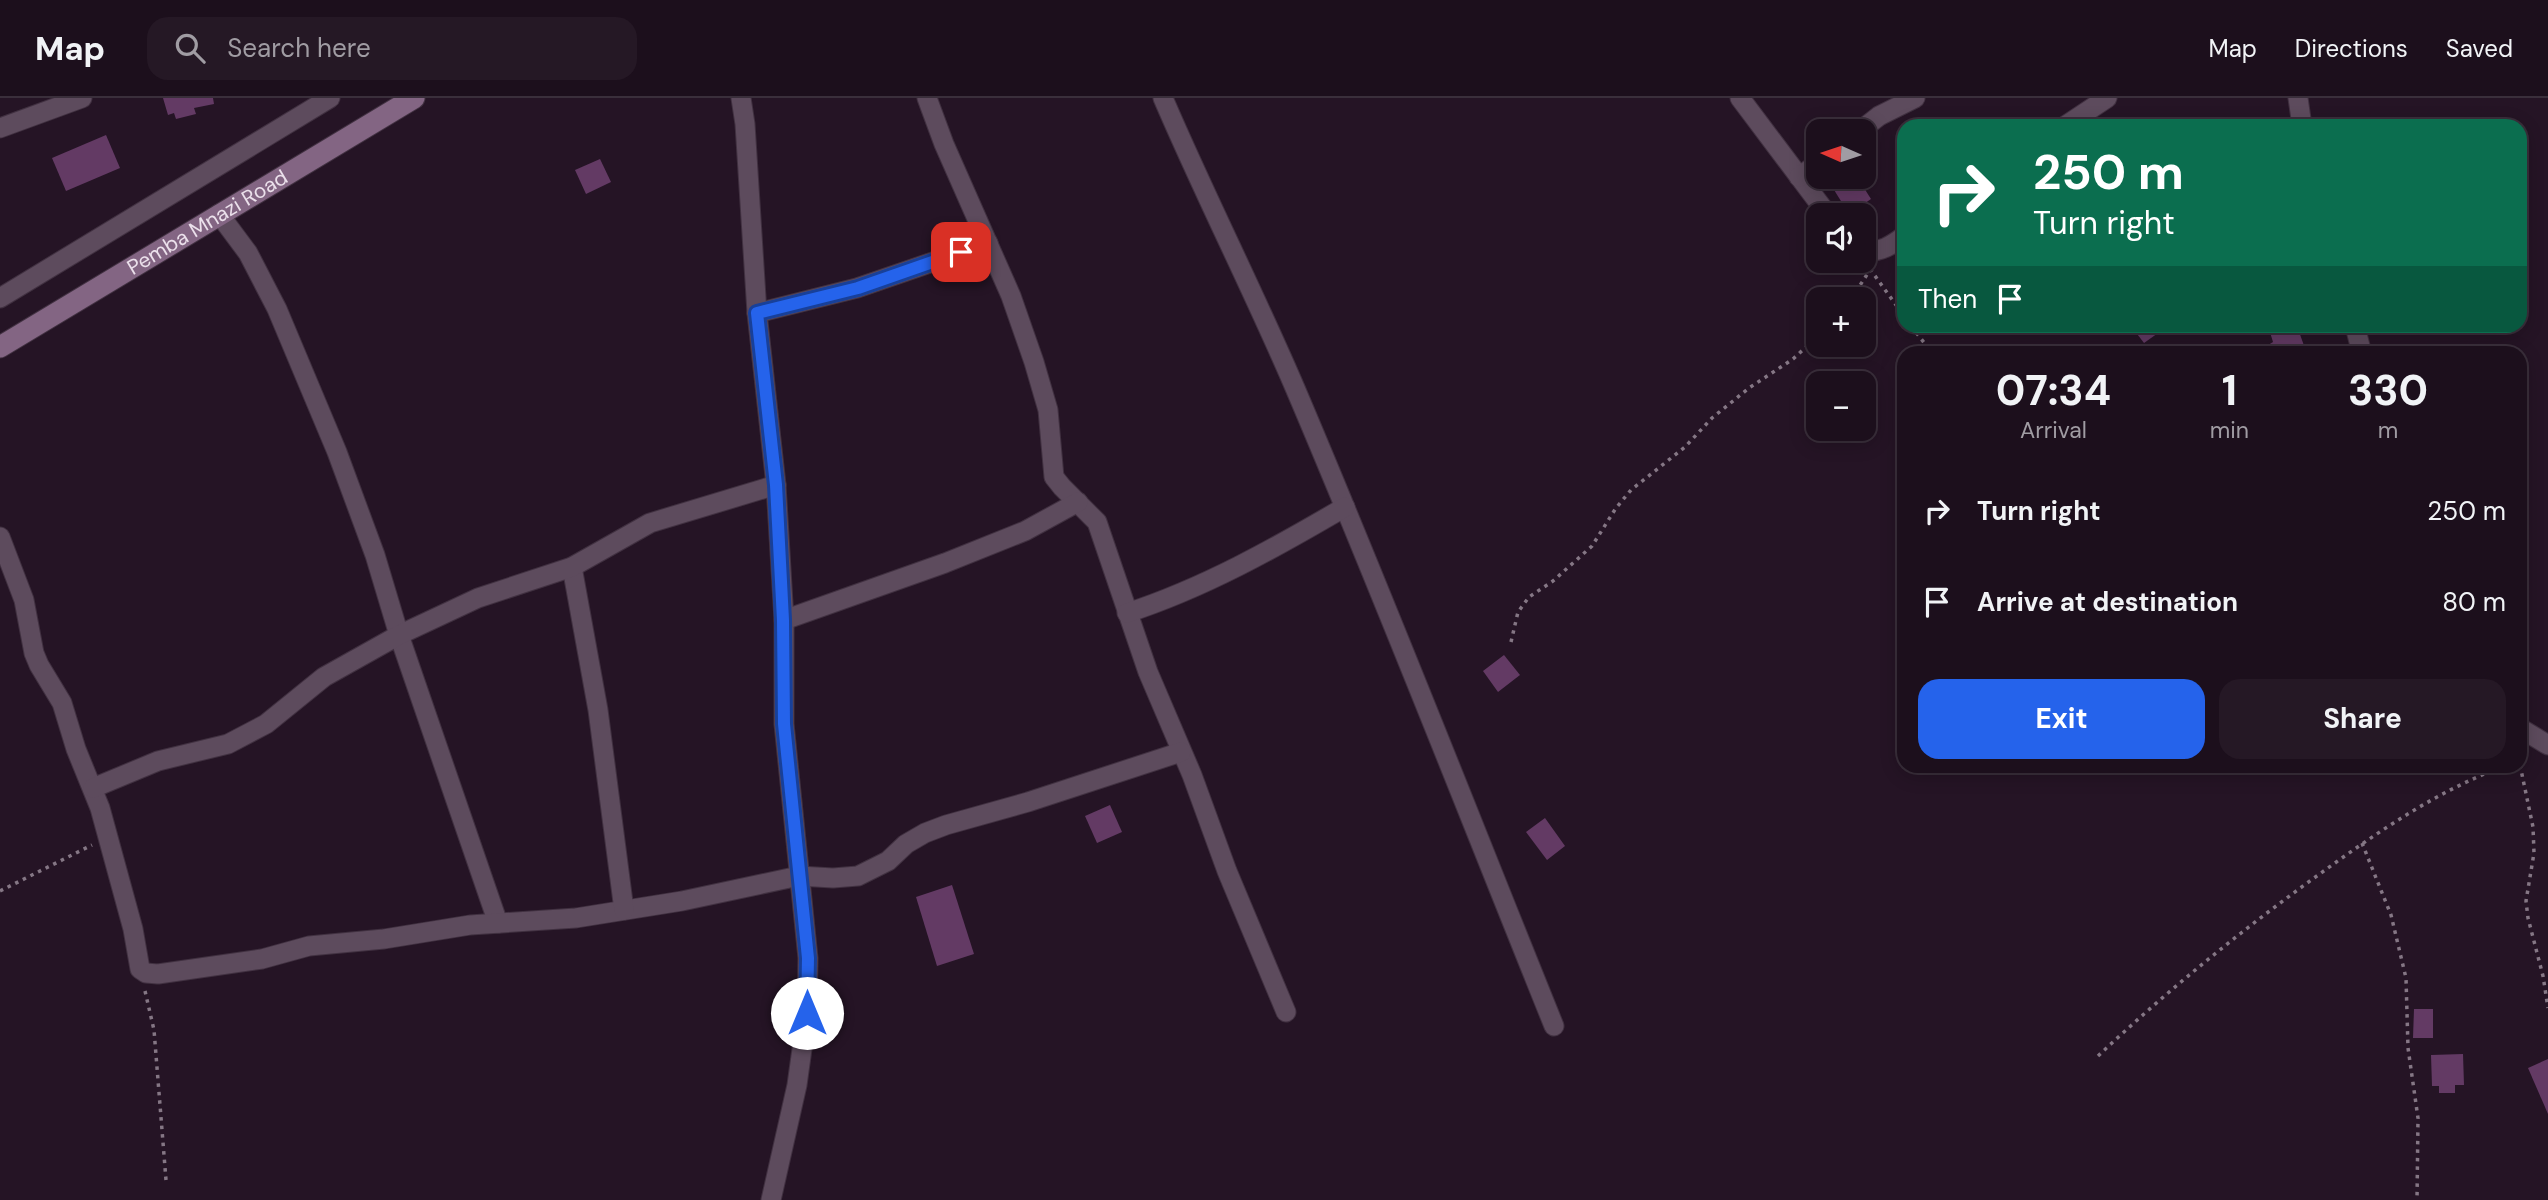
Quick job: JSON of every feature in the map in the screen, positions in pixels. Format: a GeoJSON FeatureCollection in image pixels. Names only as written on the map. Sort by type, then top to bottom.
{"type":"FeatureCollection","features":[{"type":"Feature","properties":{"kind":"main road","name":"Pemba Mnazi Road"},"geometry":{"type":"LineString","coordinates":[[0,347],[414,98]]}},
{"type":"Feature","properties":{"kind":"street"},"geometry":{"type":"LineString","coordinates":[[0,128],[82,98]]}},
{"type":"Feature","properties":{"kind":"street"},"geometry":{"type":"LineString","coordinates":[[0,298],[330,98]]}},
{"type":"Feature","properties":{"kind":"street"},"geometry":{"type":"LineString","coordinates":[[741,98],[757,313],[776,485],[783,620],[784,724],[808,958],[807,1013],[797,1085],[771,1200]]}},
{"type":"Feature","properties":{"kind":"street"},"geometry":{"type":"LineString","coordinates":[[927,98],[944,144],[1011,296],[1048,410],[1054,477],[1097,522],[1148,672],[1286,1012]]}},
{"type":"Feature","properties":{"kind":"street"},"geometry":{"type":"LineString","coordinates":[[1163,98],[1293,383],[1554,1026]]}},
{"type":"Feature","properties":{"kind":"street"},"geometry":{"type":"LineString","coordinates":[[1740,98],[1819,203]]}},
{"type":"Feature","properties":{"kind":"street"},"geometry":{"type":"LineString","coordinates":[[1875,119],[1915,98]]}},
{"type":"Feature","properties":{"kind":"street"},"geometry":{"type":"LineString","coordinates":[[2078,119],[2106,98]]}},
{"type":"Feature","properties":{"kind":"street"},"geometry":{"type":"LineString","coordinates":[[2298,98],[2301,119]]}},
{"type":"Feature","properties":{"kind":"street"},"geometry":{"type":"LineString","coordinates":[[1799,177],[1806,172]]}},
{"type":"Feature","properties":{"kind":"street"},"geometry":{"type":"LineString","coordinates":[[219,214],[248,253],[277,309],[337,452],[375,555],[399,635],[498,923]]}},
{"type":"Feature","properties":{"kind":"street"},"geometry":{"type":"LineString","coordinates":[[1876,250],[1897,241]]}},
{"type":"Feature","properties":{"kind":"street"},"geometry":{"type":"LineString","coordinates":[[757,313],[858,288],[988,243]]}},
{"type":"Feature","properties":{"kind":"street"},"geometry":{"type":"LineString","coordinates":[[93,788],[159,761],[228,744],[266,724],[324,677],[399,635],[478,598],[572,567],[650,523],[776,485]]}},
{"type":"Feature","properties":{"kind":"street"},"geometry":{"type":"LineString","coordinates":[[783,620],[945,563],[1025,531],[1078,502]]}},
{"type":"Feature","properties":{"kind":"street"},"geometry":{"type":"LineString","coordinates":[[1127,613],[1195,587],[1287,541],[1345,507]]}},
{"type":"Feature","properties":{"kind":"street"},"geometry":{"type":"LineString","coordinates":[[0,537],[24,600],[38,666],[62,703],[76,749],[93,788],[109,836],[133,929],[140,969],[146,973],[158,974],[262,958],[309,946],[384,939],[470,925],[576,918],[682,901],[799,876],[858,876],[888,860],[906,844],[925,833],[1181,752]]}},
{"type":"Feature","properties":{"kind":"street"},"geometry":{"type":"LineString","coordinates":[[572,567],[598,709],[624,910]]}},
{"type":"Feature","properties":{"kind":"street"},"geometry":{"type":"LineString","coordinates":[[2527,732],[2548,744]]}},
{"type":"Feature","properties":{"kind":"path"},"geometry":{"type":"LineString","coordinates":[[1876,273],[1897,305]]}},
{"type":"Feature","properties":{"kind":"path"},"geometry":{"type":"LineString","coordinates":[[1511,642],[1518,612],[1529,597],[1553,581],[1592,546],[1631,490],[1685,447],[1712,418],[1806,347]]}},
{"type":"Feature","properties":{"kind":"path"},"geometry":{"type":"LineString","coordinates":[[2098,1056],[2188,976],[2362,843],[2473,777],[2485,773]]}},
{"type":"Feature","properties":{"kind":"path"},"geometry":{"type":"LineString","coordinates":[[2521,773],[2535,853],[2526,901],[2527,910],[2548,1008]]}},
{"type":"Feature","properties":{"kind":"path"},"geometry":{"type":"LineString","coordinates":[[0,891],[109,836]]}},
{"type":"Feature","properties":{"kind":"path"},"geometry":{"type":"LineString","coordinates":[[2362,843],[2391,915],[2406,978],[2408,1048],[2418,1118],[2417,1200]]}},
{"type":"Feature","properties":{"kind":"path"},"geometry":{"type":"LineString","coordinates":[[140,969],[154,1030],[166,1180]]}},
{"type":"Feature","properties":{"kind":"building"},"geometry":{"type":"Polygon","coordinates":[[[163,98],[213,98],[214,104],[194,108],[196,114],[176,119],[174,113],[168,115],[163,98]]]}},
{"type":"Feature","properties":{"kind":"building"},"geometry":{"type":"Polygon","coordinates":[[[106,135],[120,168],[66,191],[52,158],[106,135]]]}},
{"type":"Feature","properties":{"kind":"building"},"geometry":{"type":"Polygon","coordinates":[[[600,159],[611,182],[586,194],[575,170],[600,159]]]}},
{"type":"Feature","properties":{"kind":"building"},"geometry":{"type":"Polygon","coordinates":[[[1833,189],[1865,189],[1871,199],[1865,203],[1842,203],[1833,189]]]}},
{"type":"Feature","properties":{"kind":"building"},"geometry":{"type":"Polygon","coordinates":[[[2136,333],[2158,333],[2144,343],[2136,333]]]}},
{"type":"Feature","properties":{"kind":"building"},"geometry":{"type":"Polygon","coordinates":[[[2270,333],[2300,333],[2304,346],[2267,346],[2273,342],[2270,333]]]}},
{"type":"Feature","properties":{"kind":"building"},"geometry":{"type":"Polygon","coordinates":[[[1504,655],[1520,675],[1498,692],[1483,671],[1504,655]]]}},
{"type":"Feature","properties":{"kind":"building"},"geometry":{"type":"Polygon","coordinates":[[[1110,805],[1122,832],[1097,843],[1085,816],[1110,805]]]}},
{"type":"Feature","properties":{"kind":"building"},"geometry":{"type":"Polygon","coordinates":[[[1545,818],[1565,846],[1547,860],[1526,832],[1545,818]]]}},
{"type":"Feature","properties":{"kind":"building"},"geometry":{"type":"Polygon","coordinates":[[[952,885],[974,954],[937,966],[916,897],[952,885]]]}},
{"type":"Feature","properties":{"kind":"building"},"geometry":{"type":"Polygon","coordinates":[[[2414,1009],[2433,1009],[2433,1038],[2413,1038],[2414,1009]]]}},
{"type":"Feature","properties":{"kind":"building"},"geometry":{"type":"Polygon","coordinates":[[[2463,1054],[2464,1085],[2455,1085],[2455,1093],[2439,1093],[2439,1086],[2432,1086],[2431,1055],[2463,1054]]]}},
{"type":"Feature","properties":{"kind":"building"},"geometry":{"type":"Polygon","coordinates":[[[2548,1059],[2548,1114],[2528,1068],[2548,1059]]]}},
{"type":"Feature","properties":{"kind":"route"},"geometry":{"type":"LineString","coordinates":[[807,1013],[808,958],[784,724],[783,620],[776,485],[757,313],[858,288],[961,252]]}}]}
